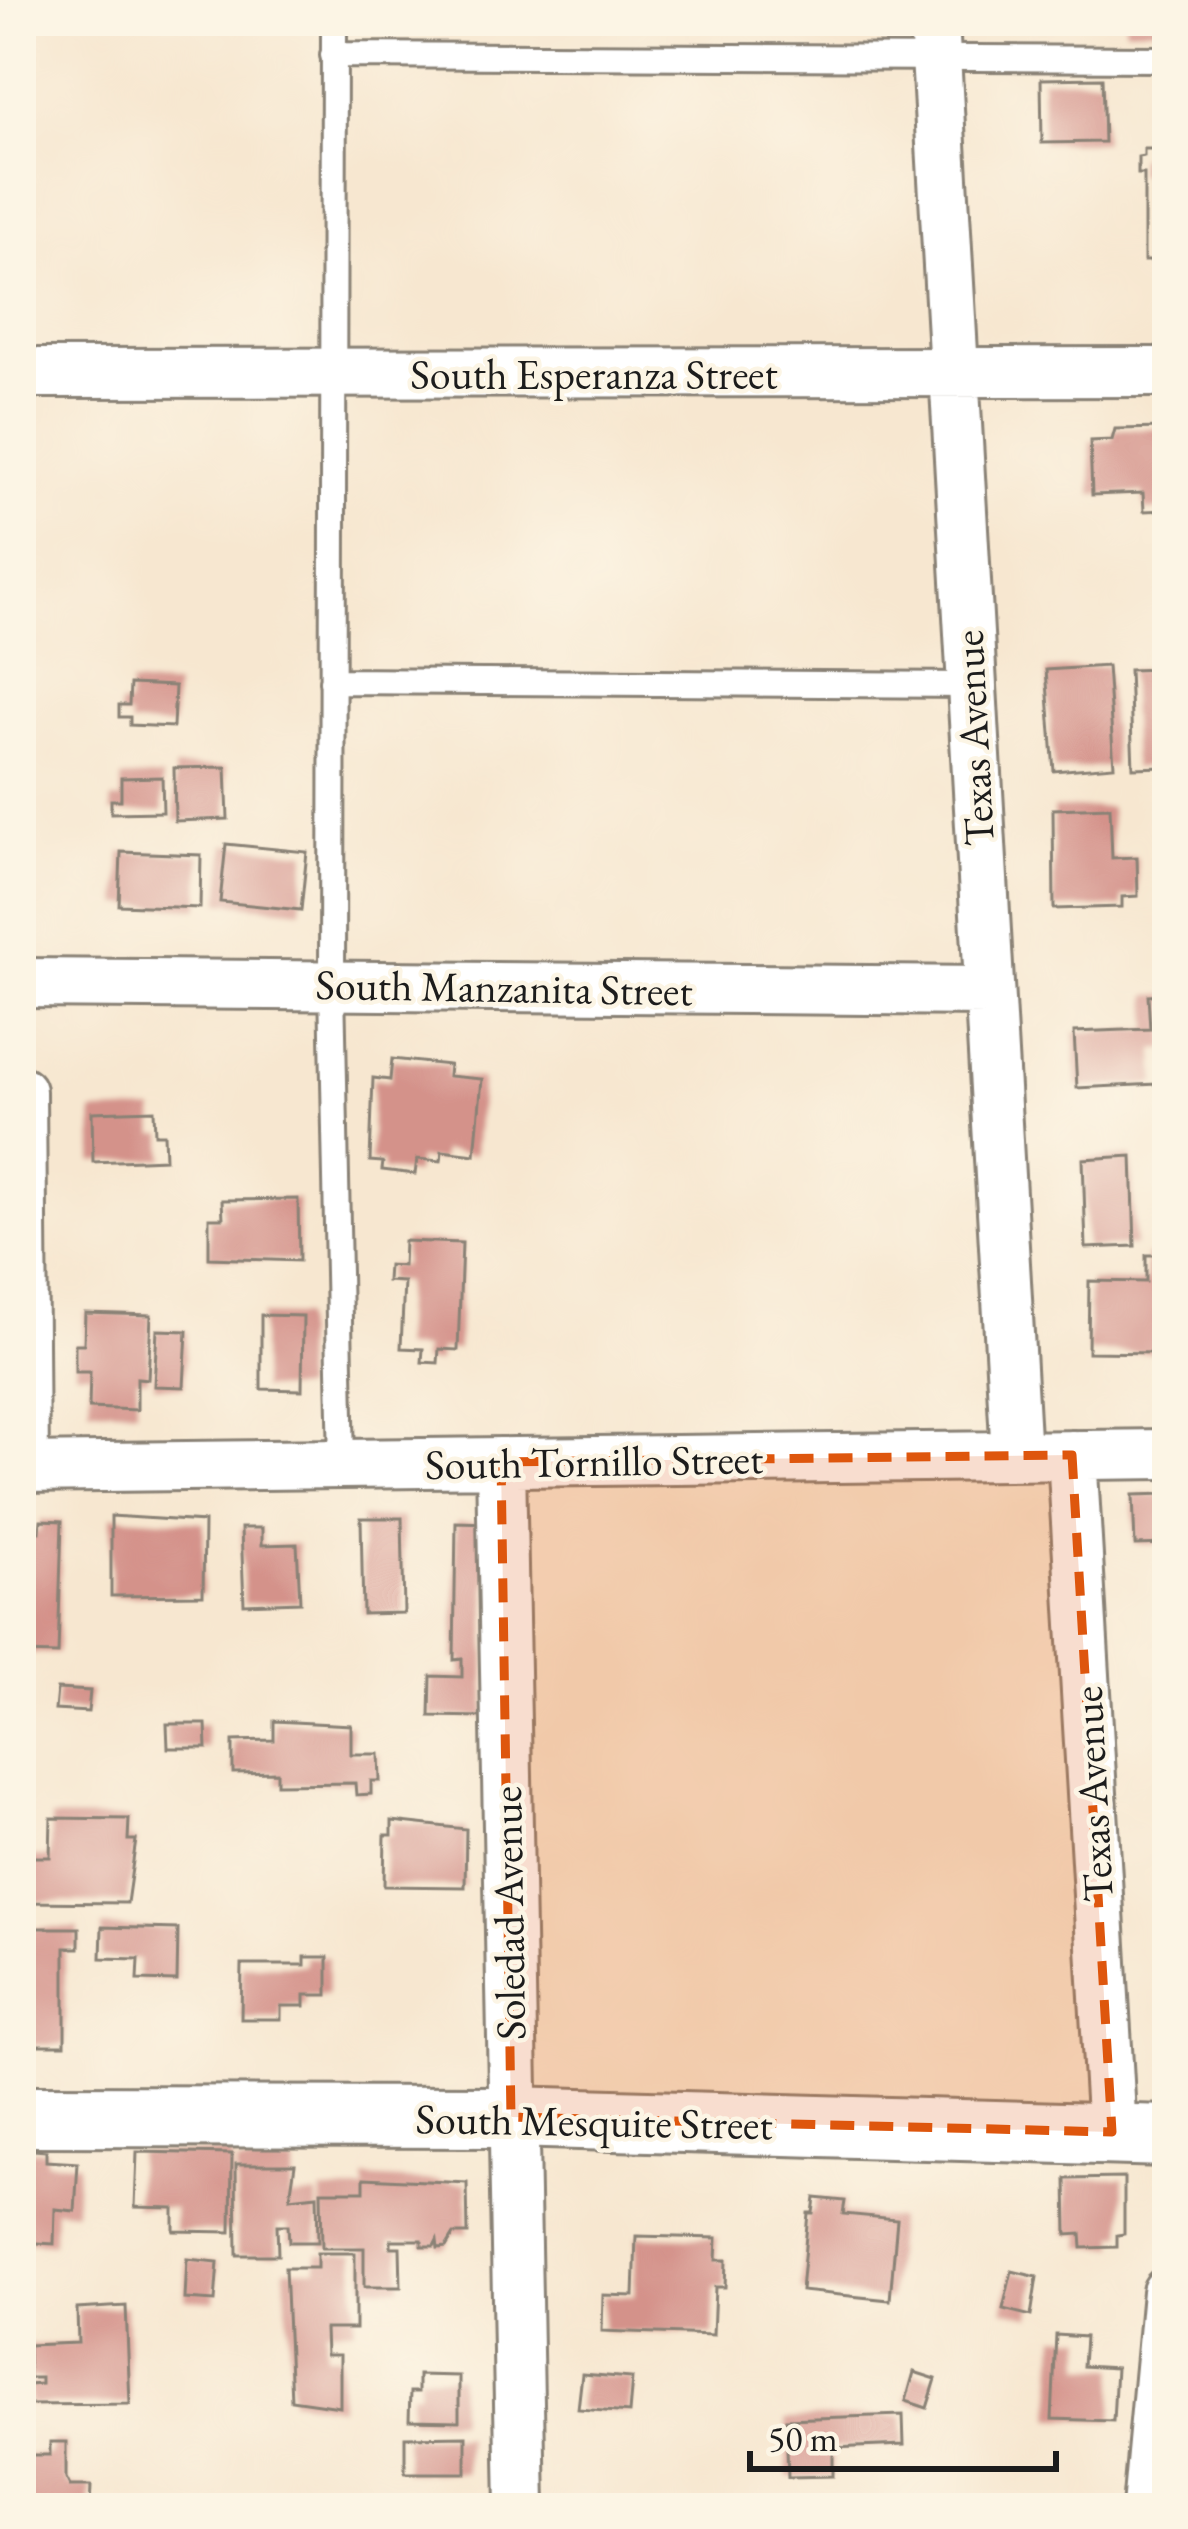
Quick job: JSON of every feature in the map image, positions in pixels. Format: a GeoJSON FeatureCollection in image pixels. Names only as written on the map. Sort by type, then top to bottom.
{"type":"FeatureCollection","features":[{"type":"Feature","properties":{"kind":"street","name":"Texas Avenue"},"geometry":{"type":"LineString","coordinates":[[935,40],[1016,1456]]}},
{"type":"Feature","properties":{"kind":"street","name":"South Esperanza Street"},"geometry":{"type":"LineString","coordinates":[[21,373],[1167,372]]}},
{"type":"Feature","properties":{"kind":"street","name":"South Manzanita Street"},"geometry":{"type":"LineString","coordinates":[[21,983],[988,991]]}},
{"type":"Feature","properties":{"kind":"street"},"geometry":{"type":"LineString","coordinates":[[21,1091],[22,1468]]}},
{"type":"Feature","properties":{"kind":"street","name":"South Tornillo Street"},"geometry":{"type":"LineString","coordinates":[[22,1468],[1167,1454]]}},
{"type":"Feature","properties":{"kind":"street","name":"Texas Avenue"},"geometry":{"type":"LineString","coordinates":[[1072,1455],[1140,2134]]}},
{"type":"Feature","properties":{"kind":"street","name":"Soledad Avenue"},"geometry":{"type":"LineString","coordinates":[[502,1462],[521,2508]]}},
{"type":"Feature","properties":{"kind":"street","name":"South Mesquite Street"},"geometry":{"type":"LineString","coordinates":[[21,2116],[512,2117],[1140,2134]]}},
{"type":"Feature","properties":{"kind":"street"},"geometry":{"type":"LineString","coordinates":[[1147,2508],[1167,2292]]}},
{"type":"Feature","properties":{"kind":"lane"},"geometry":{"type":"LineString","coordinates":[[334,21],[332,986],[342,1464]]}},
{"type":"Feature","properties":{"kind":"lane"},"geometry":{"type":"LineString","coordinates":[[333,55],[935,40],[1167,59]]}},
{"type":"Feature","properties":{"kind":"lane"},"geometry":{"type":"LineString","coordinates":[[332,681],[970,685]]}},
{"type":"Feature","properties":{"kind":"highlighted area"},"geometry":{"type":"Polygon","coordinates":[[[1072,1455],[1112,2132],[511,2117],[501,1462],[1072,1455]]]}},
{"type":"Feature","properties":{"kind":"building"},"geometry":{"type":"Polygon","coordinates":[[[1125,21],[1163,21],[1163,28],[1125,29],[1125,21]]]}},
{"type":"Feature","properties":{"kind":"building"},"geometry":{"type":"Polygon","coordinates":[[[1102,78],[1104,142],[1042,143],[1041,79],[1102,78]]]}},
{"type":"Feature","properties":{"kind":"building"},"geometry":{"type":"Polygon","coordinates":[[[1155,115],[1167,115],[1167,261],[1144,261],[1144,174],[1138,174],[1138,157],[1144,156],[1144,149],[1155,149],[1155,115]]]}},
{"type":"Feature","properties":{"kind":"building"},"geometry":{"type":"Polygon","coordinates":[[[1167,428],[1167,510],[1144,511],[1143,493],[1092,495],[1090,441],[1112,440],[1115,429],[1167,428]]]}},
{"type":"Feature","properties":{"kind":"building"},"geometry":{"type":"Polygon","coordinates":[[[1107,666],[1114,766],[1054,771],[1046,670],[1107,666]]]}},
{"type":"Feature","properties":{"kind":"building"},"geometry":{"type":"Polygon","coordinates":[[[1161,669],[1165,767],[1133,768],[1129,670],[1161,669]]]}},
{"type":"Feature","properties":{"kind":"building"},"geometry":{"type":"Polygon","coordinates":[[[130,684],[175,686],[173,727],[130,725],[130,717],[119,717],[119,705],[129,705],[130,684]]]}},
{"type":"Feature","properties":{"kind":"building"},"geometry":{"type":"Polygon","coordinates":[[[226,767],[228,819],[175,821],[174,768],[226,767]]]}},
{"type":"Feature","properties":{"kind":"building"},"geometry":{"type":"Polygon","coordinates":[[[162,777],[163,812],[111,813],[111,800],[121,800],[121,778],[162,777]]]}},
{"type":"Feature","properties":{"kind":"building"},"geometry":{"type":"Polygon","coordinates":[[[1110,807],[1112,858],[1137,857],[1138,896],[1122,897],[1122,907],[1054,909],[1053,809],[1110,807]]]}},
{"type":"Feature","properties":{"kind":"building"},"geometry":{"type":"Polygon","coordinates":[[[226,844],[307,852],[301,910],[220,902],[226,844]]]}},
{"type":"Feature","properties":{"kind":"building"},"geometry":{"type":"Polygon","coordinates":[[[121,852],[201,855],[200,908],[119,905],[121,852]]]}},
{"type":"Feature","properties":{"kind":"building"},"geometry":{"type":"Polygon","coordinates":[[[1167,994],[1167,1049],[1155,1050],[1157,1084],[1077,1088],[1074,1032],[1150,1029],[1148,995],[1167,994]]]}},
{"type":"Feature","properties":{"kind":"building"},"geometry":{"type":"Polygon","coordinates":[[[392,1059],[449,1065],[448,1076],[482,1079],[475,1155],[442,1151],[441,1161],[417,1159],[415,1174],[382,1170],[383,1162],[370,1161],[373,1078],[390,1080],[392,1059]]]}},
{"type":"Feature","properties":{"kind":"building"},"geometry":{"type":"Polygon","coordinates":[[[154,1110],[155,1134],[164,1134],[165,1159],[93,1162],[92,1112],[154,1110]]]}},
{"type":"Feature","properties":{"kind":"building"},"geometry":{"type":"Polygon","coordinates":[[[1132,1156],[1135,1246],[1086,1248],[1083,1159],[1132,1156]]]}},
{"type":"Feature","properties":{"kind":"building"},"geometry":{"type":"Polygon","coordinates":[[[298,1199],[299,1261],[209,1258],[209,1218],[223,1218],[222,1200],[298,1199]]]}},
{"type":"Feature","properties":{"kind":"building"},"geometry":{"type":"Polygon","coordinates":[[[404,1241],[462,1243],[458,1350],[439,1349],[438,1363],[422,1362],[423,1349],[401,1348],[404,1282],[387,1281],[388,1265],[403,1266],[404,1241]]]}},
{"type":"Feature","properties":{"kind":"building"},"geometry":{"type":"Polygon","coordinates":[[[1146,1255],[1167,1255],[1167,1330],[1160,1330],[1159,1353],[1088,1352],[1089,1281],[1146,1282],[1146,1255]]]}},
{"type":"Feature","properties":{"kind":"building"},"geometry":{"type":"Polygon","coordinates":[[[85,1313],[151,1315],[148,1379],[137,1378],[137,1410],[89,1408],[90,1372],[75,1372],[75,1344],[84,1344],[85,1313]]]}},
{"type":"Feature","properties":{"kind":"building"},"geometry":{"type":"Polygon","coordinates":[[[261,1315],[303,1316],[302,1390],[261,1389],[261,1315]]]}},
{"type":"Feature","properties":{"kind":"building"},"geometry":{"type":"Polygon","coordinates":[[[157,1330],[187,1331],[184,1387],[154,1386],[157,1330]]]}},
{"type":"Feature","properties":{"kind":"building"},"geometry":{"type":"Polygon","coordinates":[[[1167,1494],[1167,1544],[1135,1545],[1133,1495],[1167,1494]]]}},
{"type":"Feature","properties":{"kind":"building"},"geometry":{"type":"Polygon","coordinates":[[[111,1516],[204,1522],[203,1595],[111,1596],[111,1516]]]}},
{"type":"Feature","properties":{"kind":"building"},"geometry":{"type":"Polygon","coordinates":[[[361,1518],[402,1518],[404,1613],[363,1614],[361,1518]]]}},
{"type":"Feature","properties":{"kind":"building"},"geometry":{"type":"Polygon","coordinates":[[[41,1520],[62,1521],[58,1654],[21,1653],[21,1531],[40,1532],[41,1520]]]}},
{"type":"Feature","properties":{"kind":"building"},"geometry":{"type":"Polygon","coordinates":[[[456,1522],[488,1523],[485,1717],[430,1716],[431,1676],[462,1677],[462,1659],[454,1660],[456,1522]]]}},
{"type":"Feature","properties":{"kind":"building"},"geometry":{"type":"Polygon","coordinates":[[[241,1528],[262,1528],[262,1545],[297,1544],[300,1602],[244,1604],[241,1528]]]}},
{"type":"Feature","properties":{"kind":"building"},"geometry":{"type":"Polygon","coordinates":[[[1167,1566],[1167,1643],[1161,1644],[1157,1567],[1167,1566]]]}},
{"type":"Feature","properties":{"kind":"building"},"geometry":{"type":"Polygon","coordinates":[[[57,1689],[90,1691],[88,1712],[55,1710],[57,1689]]]}},
{"type":"Feature","properties":{"kind":"building"},"geometry":{"type":"Polygon","coordinates":[[[274,1721],[351,1725],[351,1754],[379,1754],[380,1781],[371,1781],[371,1794],[356,1795],[355,1783],[277,1784],[277,1772],[233,1773],[233,1741],[274,1740],[274,1721]]]}},
{"type":"Feature","properties":{"kind":"building"},"geometry":{"type":"Polygon","coordinates":[[[167,1724],[206,1724],[207,1748],[168,1748],[167,1724]]]}},
{"type":"Feature","properties":{"kind":"building"},"geometry":{"type":"Polygon","coordinates":[[[51,1818],[129,1819],[128,1840],[136,1840],[127,1903],[21,1902],[21,1857],[50,1857],[51,1818]]]}},
{"type":"Feature","properties":{"kind":"building"},"geometry":{"type":"Polygon","coordinates":[[[392,1821],[466,1829],[465,1887],[384,1886],[385,1835],[392,1835],[392,1821]]]}},
{"type":"Feature","properties":{"kind":"building"},"geometry":{"type":"Polygon","coordinates":[[[102,1927],[178,1929],[177,1981],[138,1980],[139,1959],[101,1958],[102,1927]]]}},
{"type":"Feature","properties":{"kind":"building"},"geometry":{"type":"Polygon","coordinates":[[[21,1928],[79,1928],[79,1948],[65,1948],[65,2045],[21,2045],[21,1928]]]}},
{"type":"Feature","properties":{"kind":"building"},"geometry":{"type":"Polygon","coordinates":[[[305,1957],[328,1957],[328,1995],[305,1995],[305,2006],[281,2006],[281,2019],[241,2019],[242,1965],[305,1965],[305,1957]]]}},
{"type":"Feature","properties":{"kind":"building"},"geometry":{"type":"Polygon","coordinates":[[[21,2149],[46,2151],[46,2161],[78,2163],[75,2211],[55,2209],[54,2244],[21,2242],[21,2149]]]}},
{"type":"Feature","properties":{"kind":"building"},"geometry":{"type":"Polygon","coordinates":[[[137,2152],[232,2154],[231,2232],[174,2231],[174,2208],[135,2207],[137,2152]]]}},
{"type":"Feature","properties":{"kind":"building"},"geometry":{"type":"Polygon","coordinates":[[[236,2164],[295,2164],[290,2198],[317,2195],[318,2242],[289,2242],[288,2225],[277,2225],[278,2255],[237,2255],[236,2164]]]}},
{"type":"Feature","properties":{"kind":"building"},"geometry":{"type":"Polygon","coordinates":[[[364,2178],[467,2183],[468,2234],[454,2234],[446,2247],[438,2248],[437,2240],[434,2246],[422,2246],[422,2240],[391,2240],[391,2247],[400,2247],[401,2287],[364,2287],[364,2248],[322,2248],[321,2191],[364,2191],[364,2178]]]}},
{"type":"Feature","properties":{"kind":"building"},"geometry":{"type":"Polygon","coordinates":[[[1124,2178],[1124,2234],[1117,2235],[1117,2247],[1082,2248],[1081,2234],[1067,2235],[1066,2179],[1124,2178]]]}},
{"type":"Feature","properties":{"kind":"building"},"geometry":{"type":"Polygon","coordinates":[[[815,2198],[845,2201],[843,2214],[897,2219],[890,2300],[801,2291],[808,2213],[813,2213],[815,2198]]]}},
{"type":"Feature","properties":{"kind":"building"},"geometry":{"type":"Polygon","coordinates":[[[636,2236],[717,2238],[716,2260],[726,2260],[725,2287],[715,2287],[713,2335],[602,2331],[603,2295],[634,2296],[636,2236]]]}},
{"type":"Feature","properties":{"kind":"building"},"geometry":{"type":"Polygon","coordinates":[[[317,2253],[355,2253],[355,2329],[325,2329],[326,2355],[340,2355],[340,2407],[291,2400],[285,2268],[317,2268],[317,2253]]]}},
{"type":"Feature","properties":{"kind":"building"},"geometry":{"type":"Polygon","coordinates":[[[187,2259],[218,2262],[215,2301],[185,2299],[187,2259]]]}},
{"type":"Feature","properties":{"kind":"building"},"geometry":{"type":"Polygon","coordinates":[[[1012,2271],[1037,2277],[1031,2316],[1003,2309],[1012,2271]]]}},
{"type":"Feature","properties":{"kind":"building"},"geometry":{"type":"Polygon","coordinates":[[[126,2306],[130,2404],[29,2405],[28,2385],[41,2384],[41,2378],[29,2378],[28,2345],[78,2343],[77,2309],[126,2306]]]}},
{"type":"Feature","properties":{"kind":"building"},"geometry":{"type":"Polygon","coordinates":[[[1056,2335],[1085,2337],[1083,2366],[1116,2368],[1113,2421],[1052,2419],[1056,2335]]]}},
{"type":"Feature","properties":{"kind":"building"},"geometry":{"type":"Polygon","coordinates":[[[914,2372],[936,2379],[927,2408],[906,2401],[914,2372]]]}},
{"type":"Feature","properties":{"kind":"building"},"geometry":{"type":"Polygon","coordinates":[[[582,2374],[632,2378],[629,2413],[578,2409],[582,2374]]]}},
{"type":"Feature","properties":{"kind":"building"},"geometry":{"type":"Polygon","coordinates":[[[418,2375],[459,2376],[459,2421],[409,2420],[410,2392],[418,2392],[418,2375]]]}},
{"type":"Feature","properties":{"kind":"building"},"geometry":{"type":"Polygon","coordinates":[[[903,2415],[904,2445],[833,2448],[833,2476],[788,2477],[786,2419],[903,2415]]]}},
{"type":"Feature","properties":{"kind":"building"},"geometry":{"type":"Polygon","coordinates":[[[466,2436],[466,2473],[405,2473],[405,2437],[466,2436]]]}},
{"type":"Feature","properties":{"kind":"building"},"geometry":{"type":"Polygon","coordinates":[[[50,2442],[66,2442],[66,2478],[70,2486],[91,2486],[90,2508],[21,2508],[21,2455],[50,2455],[50,2442]]]}}]}
